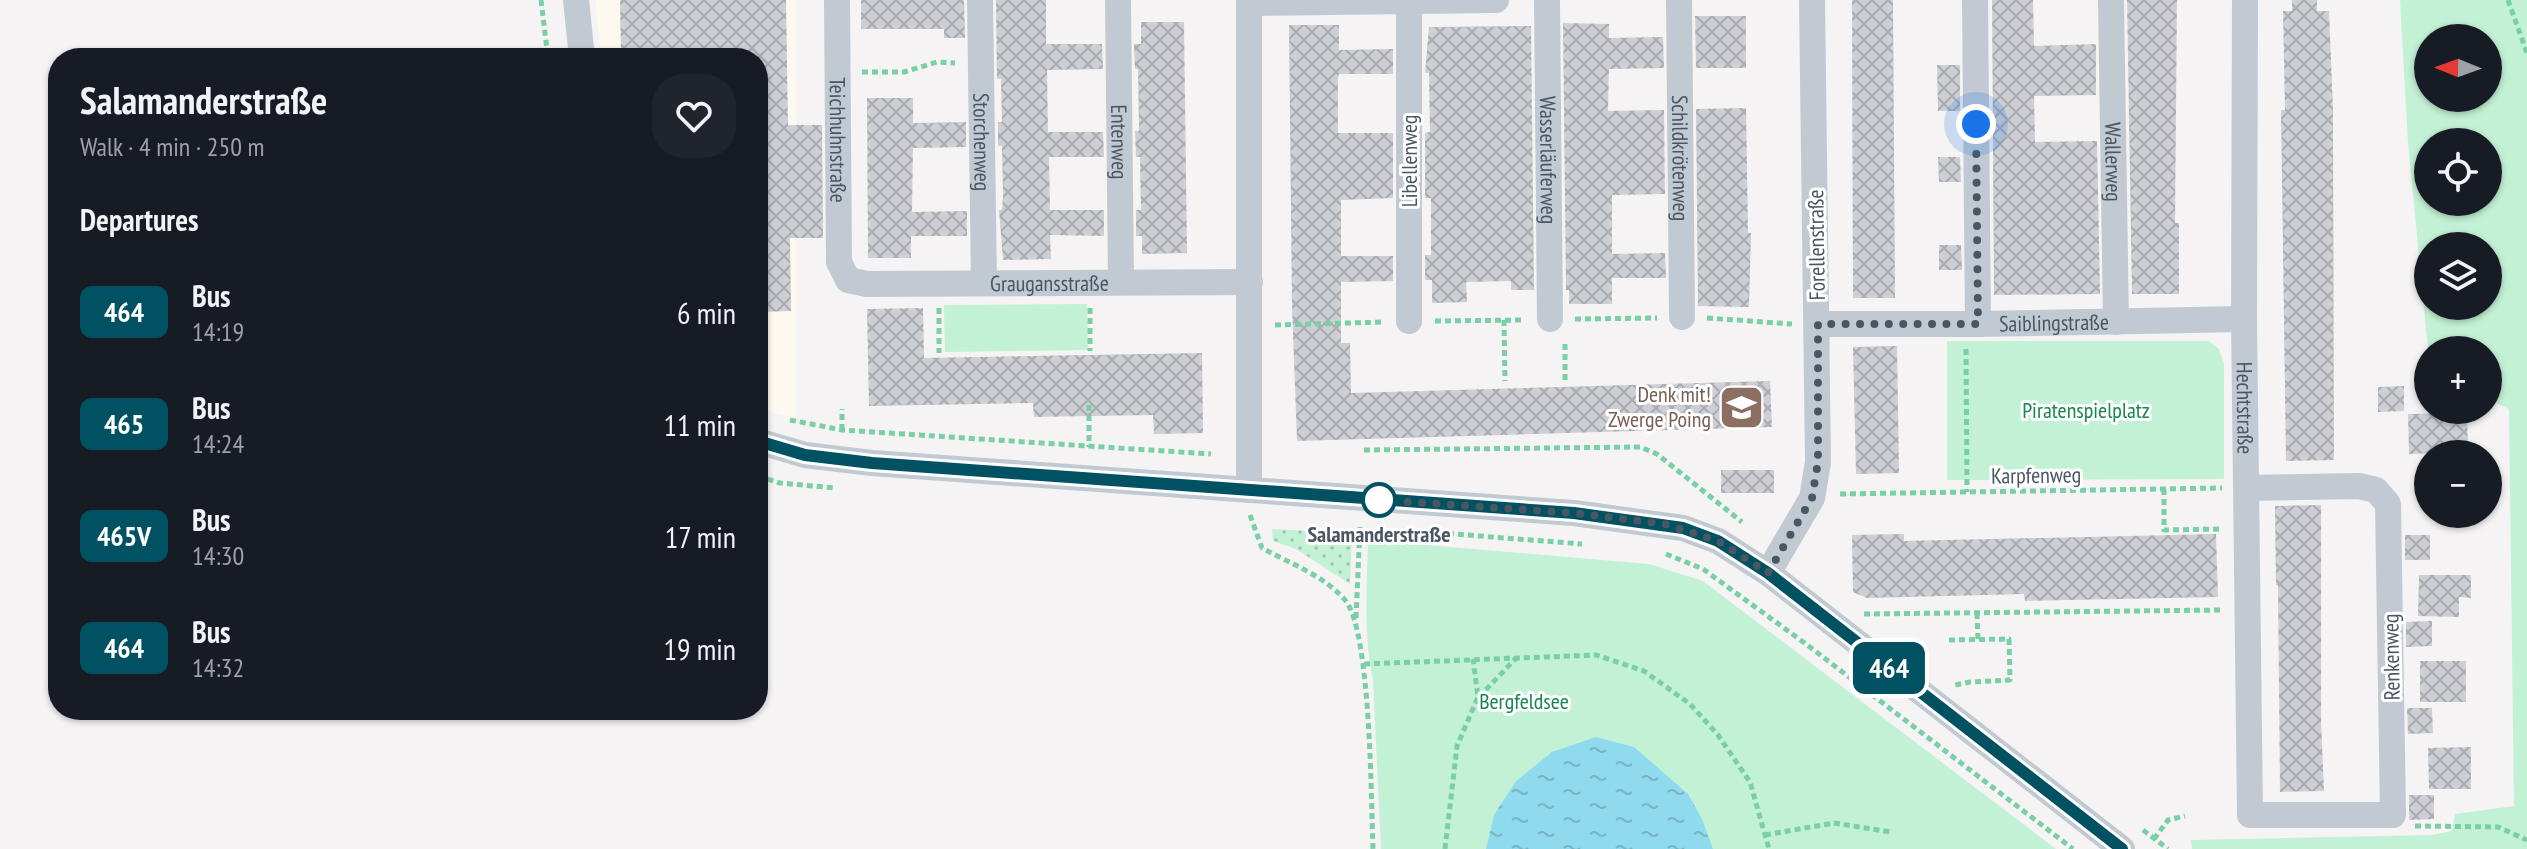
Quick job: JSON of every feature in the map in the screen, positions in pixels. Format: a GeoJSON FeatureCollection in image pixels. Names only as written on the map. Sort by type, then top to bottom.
{"type":"FeatureCollection","features":[{"type":"Feature","properties":{"kind":"street"},"geometry":{"type":"LineString","coordinates":[[576,0],[581,48]]}},
{"type":"Feature","properties":{"kind":"street","name":"Teichhuhnstraße"},"geometry":{"type":"LineString","coordinates":[[837,0],[839,262],[848,280]]}},
{"type":"Feature","properties":{"kind":"street","name":"Storchenweg"},"geometry":{"type":"LineString","coordinates":[[980,0],[984,283]]}},
{"type":"Feature","properties":{"kind":"street","name":"Entenweg"},"geometry":{"type":"LineString","coordinates":[[1118,0],[1121,282]]}},
{"type":"Feature","properties":{"kind":"street"},"geometry":{"type":"LineString","coordinates":[[1249,490],[1250,2],[1496,0]]}},
{"type":"Feature","properties":{"kind":"street","name":"Wasserläuferweg"},"geometry":{"type":"LineString","coordinates":[[1547,0],[1557,327]]}},
{"type":"Feature","properties":{"kind":"street","name":"Schildkrötenweg"},"geometry":{"type":"LineString","coordinates":[[1679,0],[1682,317]]}},
{"type":"Feature","properties":{"kind":"street","name":"Forellenstraße"},"geometry":{"type":"LineString","coordinates":[[1768,573],[1812,498],[1818,462],[1812,0]]}},
{"type":"Feature","properties":{"kind":"street"},"geometry":{"type":"LineString","coordinates":[[1972,329],[1975,0]]}},
{"type":"Feature","properties":{"kind":"street","name":"Wallerweg"},"geometry":{"type":"LineString","coordinates":[[2111,0],[2116,322]]}},
{"type":"Feature","properties":{"kind":"street","name":"Hechtstraße"},"geometry":{"type":"LineString","coordinates":[[2245,0],[2244,319],[2250,815],[2393,815]]}},
{"type":"Feature","properties":{"kind":"street","name":"Libellenweg"},"geometry":{"type":"LineString","coordinates":[[1409,1],[1409,321]]}},
{"type":"Feature","properties":{"kind":"street","name":"Graugansstraße"},"geometry":{"type":"LineString","coordinates":[[848,280],[867,284],[1250,282]]}},
{"type":"Feature","properties":{"kind":"street","name":"Saiblingstraße"},"geometry":{"type":"LineString","coordinates":[[1818,324],[1972,329],[2244,319]]}},
{"type":"Feature","properties":{"kind":"street"},"geometry":{"type":"LineString","coordinates":[[768,444],[805,455],[872,463],[1574,513],[1665,524],[1718,541],[1768,573],[2122,849]]}},
{"type":"Feature","properties":{"kind":"street","name":"Renkenweg"},"geometry":{"type":"LineString","coordinates":[[2247,488],[2359,486],[2376,490],[2388,504],[2393,815]]}},
{"type":"Feature","properties":{"kind":"path"},"geometry":{"type":"LineString","coordinates":[[541,0],[547,48]]}},
{"type":"Feature","properties":{"kind":"path"},"geometry":{"type":"LineString","coordinates":[[2508,0],[2527,53]]}},
{"type":"Feature","properties":{"kind":"path"},"geometry":{"type":"LineString","coordinates":[[837,72],[904,72],[937,62],[981,64]]}},
{"type":"Feature","properties":{"kind":"path"},"geometry":{"type":"LineString","coordinates":[[1504,320],[1505,381]]}},
{"type":"Feature","properties":{"kind":"path"},"geometry":{"type":"LineString","coordinates":[[1557,327],[1565,380]]}},
{"type":"Feature","properties":{"kind":"path"},"geometry":{"type":"LineString","coordinates":[[1967,492],[1972,329]]}},
{"type":"Feature","properties":{"kind":"path"},"geometry":{"type":"LineString","coordinates":[[1089,405],[1089,447]]}},
{"type":"Feature","properties":{"kind":"path"},"geometry":{"type":"LineString","coordinates":[[842,409],[842,430]]}},
{"type":"Feature","properties":{"kind":"path"},"geometry":{"type":"LineString","coordinates":[[779,418],[842,430],[1211,454]]}},
{"type":"Feature","properties":{"kind":"path"},"geometry":{"type":"LineString","coordinates":[[768,479],[840,489]]}},
{"type":"Feature","properties":{"kind":"path","name":"Karpfenweg"},"geometry":{"type":"LineString","coordinates":[[1827,494],[2247,488]]}},
{"type":"Feature","properties":{"kind":"path"},"geometry":{"type":"LineString","coordinates":[[2164,489],[2164,530],[2247,529]]}},
{"type":"Feature","properties":{"kind":"path"},"geometry":{"type":"LineString","coordinates":[[1249,490],[1250,519],[1262,548],[1332,586],[1348,603],[1356,623],[1364,664],[1373,849]]}},
{"type":"Feature","properties":{"kind":"path"},"geometry":{"type":"LineString","coordinates":[[1236,518],[1266,521]]}},
{"type":"Feature","properties":{"kind":"path"},"geometry":{"type":"LineString","coordinates":[[1345,526],[1360,527],[1356,623]]}},
{"type":"Feature","properties":{"kind":"path"},"geometry":{"type":"LineString","coordinates":[[1424,532],[1594,544]]}},
{"type":"Feature","properties":{"kind":"path"},"geometry":{"type":"LineString","coordinates":[[1665,554],[1703,569],[1749,602],[2073,849]]}},
{"type":"Feature","properties":{"kind":"path"},"geometry":{"type":"LineString","coordinates":[[1861,614],[2247,610]]}},
{"type":"Feature","properties":{"kind":"path"},"geometry":{"type":"LineString","coordinates":[[1977,613],[1978,640]]}},
{"type":"Feature","properties":{"kind":"path"},"geometry":{"type":"LineString","coordinates":[[1949,640],[2009,639],[2010,680],[1955,685]]}},
{"type":"Feature","properties":{"kind":"path"},"geometry":{"type":"LineString","coordinates":[[1364,664],[1596,655],[1644,671],[1690,704],[1718,735],[1750,782],[1769,849]]}},
{"type":"Feature","properties":{"kind":"path"},"geometry":{"type":"LineString","coordinates":[[1445,849],[1457,746],[1478,697],[1517,656]]}},
{"type":"Feature","properties":{"kind":"path"},"geometry":{"type":"LineString","coordinates":[[1473,659],[1478,697]]}},
{"type":"Feature","properties":{"kind":"path"},"geometry":{"type":"LineString","coordinates":[[2393,815],[2410,826],[2498,827],[2527,840]]}},
{"type":"Feature","properties":{"kind":"path"},"geometry":{"type":"LineString","coordinates":[[2154,839],[2168,820],[2185,816]]}},
{"type":"Feature","properties":{"kind":"path"},"geometry":{"type":"LineString","coordinates":[[1765,835],[1834,823],[1891,832]]}},
{"type":"Feature","properties":{"kind":"shaded area"},"geometry":{"type":"Polygon","coordinates":[[[595,0],[796,0],[796,420],[768,410],[768,48],[600,48],[595,0]]]}},
{"type":"Feature","properties":{"kind":"green space"},"geometry":{"type":"Polygon","coordinates":[[[2400,0],[2527,0],[2527,849],[2192,849],[2191,840],[2432,835],[2452,831],[2455,814],[2514,806],[2509,409],[2502,406],[2502,336],[2427,336],[2425,320],[2502,320],[2502,232],[2417,232],[2415,216],[2502,216],[2502,128],[2414,128],[2414,204],[2400,0]]]}},
{"type":"Feature","properties":{"kind":"green space"},"geometry":{"type":"Polygon","coordinates":[[[1087,304],[1088,350],[945,352],[944,305],[1087,304]]]}},
{"type":"Feature","properties":{"kind":"green space","name":"Piratenspielplatz"},"geometry":{"type":"Polygon","coordinates":[[[1947,341],[2209,341],[2219,349],[2224,364],[2224,479],[1947,480],[1947,341]]]}},
{"type":"Feature","properties":{"kind":"green space"},"geometry":{"type":"Polygon","coordinates":[[[1272,529],[1352,533],[1350,584],[1296,549],[1273,541],[1272,529]]]}},
{"type":"Feature","properties":{"kind":"green space","name":"Bergfeldsee"},"geometry":{"type":"Polygon","coordinates":[[[1368,540],[1649,564],[1703,581],[2056,849],[1381,849],[1373,680],[1367,628],[1368,540]]]}},
{"type":"Feature","properties":{"kind":"water","name":"Bergfeldsee"},"geometry":{"type":"Polygon","coordinates":[[[1596,737],[1634,747],[1688,794],[1702,819],[1713,849],[1486,849],[1494,815],[1516,781],[1552,752],[1596,737]]]}},
{"type":"Feature","properties":{"kind":"building"},"geometry":{"type":"Polygon","coordinates":[[[620,0],[786,0],[788,125],[822,125],[823,238],[790,238],[791,311],[768,312],[768,48],[621,48],[620,0]]]}},
{"type":"Feature","properties":{"kind":"building"},"geometry":{"type":"Polygon","coordinates":[[[861,0],[964,0],[965,38],[944,38],[944,29],[861,29],[861,0]]]}},
{"type":"Feature","properties":{"kind":"building"},"geometry":{"type":"Polygon","coordinates":[[[996,0],[1046,0],[1046,44],[1102,44],[1103,69],[1047,70],[1048,132],[1103,132],[1104,157],[1049,157],[1050,210],[1104,210],[1104,236],[1050,235],[1051,259],[1003,260],[999,210],[1002,210],[1003,196],[1002,146],[998,146],[998,122],[1002,122],[1001,79],[997,79],[996,0]]]}},
{"type":"Feature","properties":{"kind":"building"},"geometry":{"type":"Polygon","coordinates":[[[1852,0],[1893,0],[1895,298],[1853,298],[1852,0]]]}},
{"type":"Feature","properties":{"kind":"building"},"geometry":{"type":"Polygon","coordinates":[[[1992,0],[2033,0],[2034,46],[2096,44],[2096,95],[2034,96],[2035,142],[2097,141],[2100,294],[1994,295],[1992,0]]]}},
{"type":"Feature","properties":{"kind":"building"},"geometry":{"type":"Polygon","coordinates":[[[2127,0],[2177,0],[2175,223],[2179,223],[2179,294],[2132,294],[2127,0]]]}},
{"type":"Feature","properties":{"kind":"building"},"geometry":{"type":"Polygon","coordinates":[[[2292,0],[2317,0],[2317,11],[2329,11],[2333,110],[2334,460],[2286,461],[2281,110],[2285,110],[2283,11],[2292,11],[2292,0]]]}},
{"type":"Feature","properties":{"kind":"building"},"geometry":{"type":"Polygon","coordinates":[[[1695,16],[1746,16],[1746,68],[1696,68],[1695,16]]]}},
{"type":"Feature","properties":{"kind":"building"},"geometry":{"type":"Polygon","coordinates":[[[1141,22],[1184,22],[1187,253],[1142,254],[1142,236],[1136,236],[1136,210],[1141,210],[1140,157],[1136,157],[1135,131],[1139,131],[1138,69],[1135,69],[1134,44],[1141,44],[1141,22]]]}},
{"type":"Feature","properties":{"kind":"building"},"geometry":{"type":"Polygon","coordinates":[[[1563,23],[1609,24],[1609,38],[1663,37],[1664,68],[1609,69],[1608,111],[1664,110],[1665,194],[1612,195],[1612,254],[1665,253],[1666,278],[1612,278],[1612,304],[1569,304],[1569,290],[1566,290],[1563,23]]]}},
{"type":"Feature","properties":{"kind":"building"},"geometry":{"type":"Polygon","coordinates":[[[1289,25],[1339,25],[1339,50],[1393,49],[1393,74],[1339,74],[1338,78],[1338,133],[1393,133],[1393,198],[1341,200],[1341,256],[1393,256],[1393,281],[1341,282],[1341,343],[1350,343],[1351,393],[1770,381],[1772,427],[1297,441],[1289,25]]]}},
{"type":"Feature","properties":{"kind":"building"},"geometry":{"type":"Polygon","coordinates":[[[1531,26],[1534,290],[1511,290],[1511,281],[1466,282],[1467,302],[1432,303],[1432,280],[1425,280],[1425,255],[1431,255],[1431,198],[1425,198],[1425,133],[1430,132],[1429,73],[1425,73],[1429,27],[1531,26]]]}},
{"type":"Feature","properties":{"kind":"building"},"geometry":{"type":"Polygon","coordinates":[[[1937,65],[1960,65],[1960,111],[1938,111],[1937,65]]]}},
{"type":"Feature","properties":{"kind":"building"},"geometry":{"type":"Polygon","coordinates":[[[867,98],[913,98],[913,123],[966,122],[966,147],[913,148],[912,212],[967,211],[967,236],[911,236],[911,258],[868,258],[867,98]]]}},
{"type":"Feature","properties":{"kind":"building"},"geometry":{"type":"Polygon","coordinates":[[[1746,108],[1748,233],[1751,233],[1749,307],[1698,306],[1696,109],[1746,108]]]}},
{"type":"Feature","properties":{"kind":"building"},"geometry":{"type":"Polygon","coordinates":[[[1938,157],[1960,157],[1961,182],[1939,182],[1938,157]]]}},
{"type":"Feature","properties":{"kind":"building"},"geometry":{"type":"Polygon","coordinates":[[[1939,245],[1961,245],[1962,270],[1939,270],[1939,245]]]}},
{"type":"Feature","properties":{"kind":"building"},"geometry":{"type":"Polygon","coordinates":[[[923,308],[924,358],[1202,353],[1203,433],[1154,434],[1153,415],[1034,417],[1033,403],[869,406],[867,309],[923,308]]]}},
{"type":"Feature","properties":{"kind":"building"},"geometry":{"type":"Polygon","coordinates":[[[1897,346],[1899,473],[1856,474],[1853,347],[1897,346]]]}},
{"type":"Feature","properties":{"kind":"building"},"geometry":{"type":"Polygon","coordinates":[[[2404,386],[2404,411],[2378,412],[2378,387],[2404,386]]]}},
{"type":"Feature","properties":{"kind":"building"},"geometry":{"type":"Polygon","coordinates":[[[2408,414],[2414,414],[2414,424],[2467,424],[2468,440],[2414,440],[2414,454],[2409,454],[2408,414]]]}},
{"type":"Feature","properties":{"kind":"building"},"geometry":{"type":"Polygon","coordinates":[[[1721,470],[1774,470],[1774,493],[1721,493],[1721,470]]]}},
{"type":"Feature","properties":{"kind":"building"},"geometry":{"type":"Polygon","coordinates":[[[2321,505],[2324,791],[2280,792],[2275,506],[2321,505]]]}},
{"type":"Feature","properties":{"kind":"building"},"geometry":{"type":"Polygon","coordinates":[[[1904,534],[1904,541],[2216,534],[2218,597],[2025,601],[2024,594],[1867,598],[1853,592],[1852,535],[1904,534]]]}},
{"type":"Feature","properties":{"kind":"building"},"geometry":{"type":"Polygon","coordinates":[[[2405,535],[2430,535],[2430,560],[2405,560],[2405,535]]]}},
{"type":"Feature","properties":{"kind":"building"},"geometry":{"type":"Polygon","coordinates":[[[2419,575],[2471,575],[2471,598],[2459,597],[2459,617],[2418,616],[2419,575]]]}},
{"type":"Feature","properties":{"kind":"building"},"geometry":{"type":"Polygon","coordinates":[[[2432,621],[2432,646],[2406,647],[2406,622],[2432,621]]]}},
{"type":"Feature","properties":{"kind":"building"},"geometry":{"type":"Polygon","coordinates":[[[2420,661],[2466,661],[2466,702],[2420,702],[2420,661]]]}},
{"type":"Feature","properties":{"kind":"building"},"geometry":{"type":"Polygon","coordinates":[[[2407,708],[2432,708],[2433,733],[2408,734],[2407,708]]]}},
{"type":"Feature","properties":{"kind":"building"},"geometry":{"type":"Polygon","coordinates":[[[2471,747],[2471,789],[2429,789],[2428,748],[2471,747]]]}},
{"type":"Feature","properties":{"kind":"building"},"geometry":{"type":"Polygon","coordinates":[[[2409,795],[2434,795],[2434,819],[2409,820],[2409,795]]]}},
{"type":"Feature","properties":{"kind":"bus line","name":"464"},"geometry":{"type":"LineString","coordinates":[[768,444],[805,455],[872,463],[1574,513],[1683,528],[1718,541],[1768,573],[2122,849]]}},
{"type":"Feature","properties":{"kind":"place","name":"Denk mit! Zwerge Poing"},"geometry":{"type":"Point","coordinates":[1742,407]}},
{"type":"Feature","properties":{"kind":"place","name":"Salamanderstraße"},"geometry":{"type":"Point","coordinates":[1379,500]}},
{"type":"Feature","properties":{"kind":"route"},"geometry":{"type":"LineString","coordinates":[[1379,500],[1574,513],[1665,524],[1718,541],[1768,573],[1812,498],[1818,462],[1818,324],[1978,324],[1976,124]]}}]}
